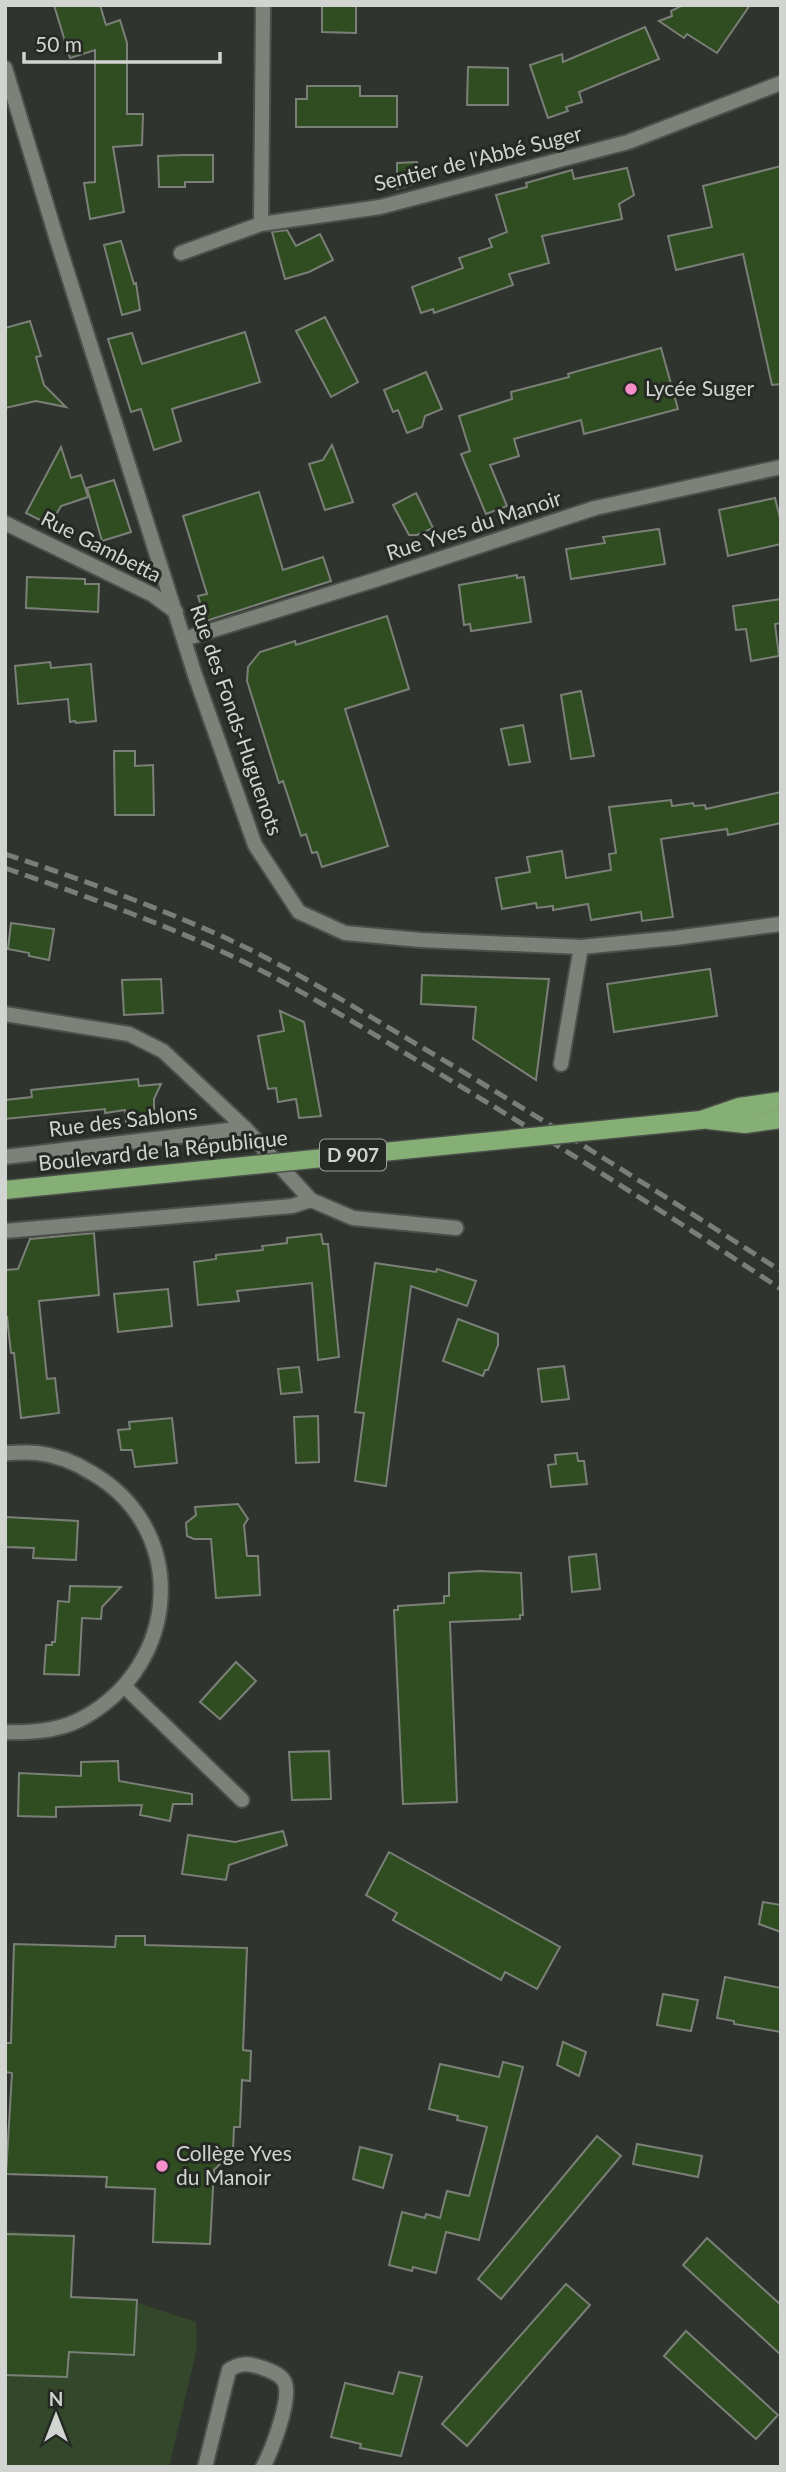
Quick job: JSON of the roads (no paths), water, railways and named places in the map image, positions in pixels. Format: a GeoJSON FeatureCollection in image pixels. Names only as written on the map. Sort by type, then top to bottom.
{"type":"FeatureCollection","features":[{"type":"Feature","properties":{"kind":"main road","name":"Boulevard de la République"},"geometry":{"type":"LineString","coordinates":[[701,1120],[740,1107],[781,1101]]}},
{"type":"Feature","properties":{"kind":"main road","name":"Boulevard de la République"},"geometry":{"type":"LineString","coordinates":[[5,1190],[701,1120],[745,1124],[781,1119]]}},
{"type":"Feature","properties":{"kind":"street"},"geometry":{"type":"LineString","coordinates":[[261,224],[263,5]]}},
{"type":"Feature","properties":{"kind":"street","name":"Rue des Fonds-Huguenots"},"geometry":{"type":"LineString","coordinates":[[5,68],[184,639],[255,845],[299,912],[345,933],[421,940],[581,947],[781,924]]}},
{"type":"Feature","properties":{"kind":"street","name":"Sentier de l'Abbé Suger"},"geometry":{"type":"LineString","coordinates":[[181,253],[261,224],[380,207],[628,142],[781,83]]}},
{"type":"Feature","properties":{"kind":"street","name":"Rue Yves du Manoir"},"geometry":{"type":"LineString","coordinates":[[184,639],[595,508],[781,467]]}},
{"type":"Feature","properties":{"kind":"street","name":"Rue Gambetta"},"geometry":{"type":"LineString","coordinates":[[5,523],[153,595],[176,612]]}},
{"type":"Feature","properties":{"kind":"street"},"geometry":{"type":"LineString","coordinates":[[561,1064],[581,947]]}},
{"type":"Feature","properties":{"kind":"street","name":"Rue des Sablons"},"geometry":{"type":"LineString","coordinates":[[5,1014],[129,1034],[163,1051],[245,1128],[311,1200]]}},
{"type":"Feature","properties":{"kind":"street","name":"Rue des Sablons"},"geometry":{"type":"LineString","coordinates":[[5,1157],[245,1128]]}},
{"type":"Feature","properties":{"kind":"street"},"geometry":{"type":"LineString","coordinates":[[5,1231],[292,1206],[311,1200],[353,1218],[456,1228]]}},
{"type":"Feature","properties":{"kind":"street"},"geometry":{"type":"LineString","coordinates":[[5,1453],[36,1453],[79,1464],[114,1487],[142,1521],[159,1566],[162,1596],[154,1636],[144,1661],[125,1687],[108,1703],[81,1719],[49,1730],[5,1732]]}},
{"type":"Feature","properties":{"kind":"street"},"geometry":{"type":"LineString","coordinates":[[125,1687],[242,1800]]}},
{"type":"Feature","properties":{"kind":"street"},"geometry":{"type":"LineString","coordinates":[[205,2467],[229,2370],[250,2363],[273,2372],[285,2385],[273,2448],[263,2467]]}},
{"type":"Feature","properties":{"kind":"railway"},"geometry":{"type":"LineString","coordinates":[[5,854],[173,915],[282,966],[526,1110],[781,1271]]}},
{"type":"Feature","properties":{"kind":"railway"},"geometry":{"type":"LineString","coordinates":[[5,868],[115,907],[223,952],[278,979],[522,1124],[781,1289]]}},
{"type":"Feature","properties":{"kind":"place","name":"Lycée Suger"},"geometry":{"type":"Point","coordinates":[631,389]}},
{"type":"Feature","properties":{"kind":"place","name":"Collège Yves du Manoir"},"geometry":{"type":"Point","coordinates":[162,2166]}}]}
